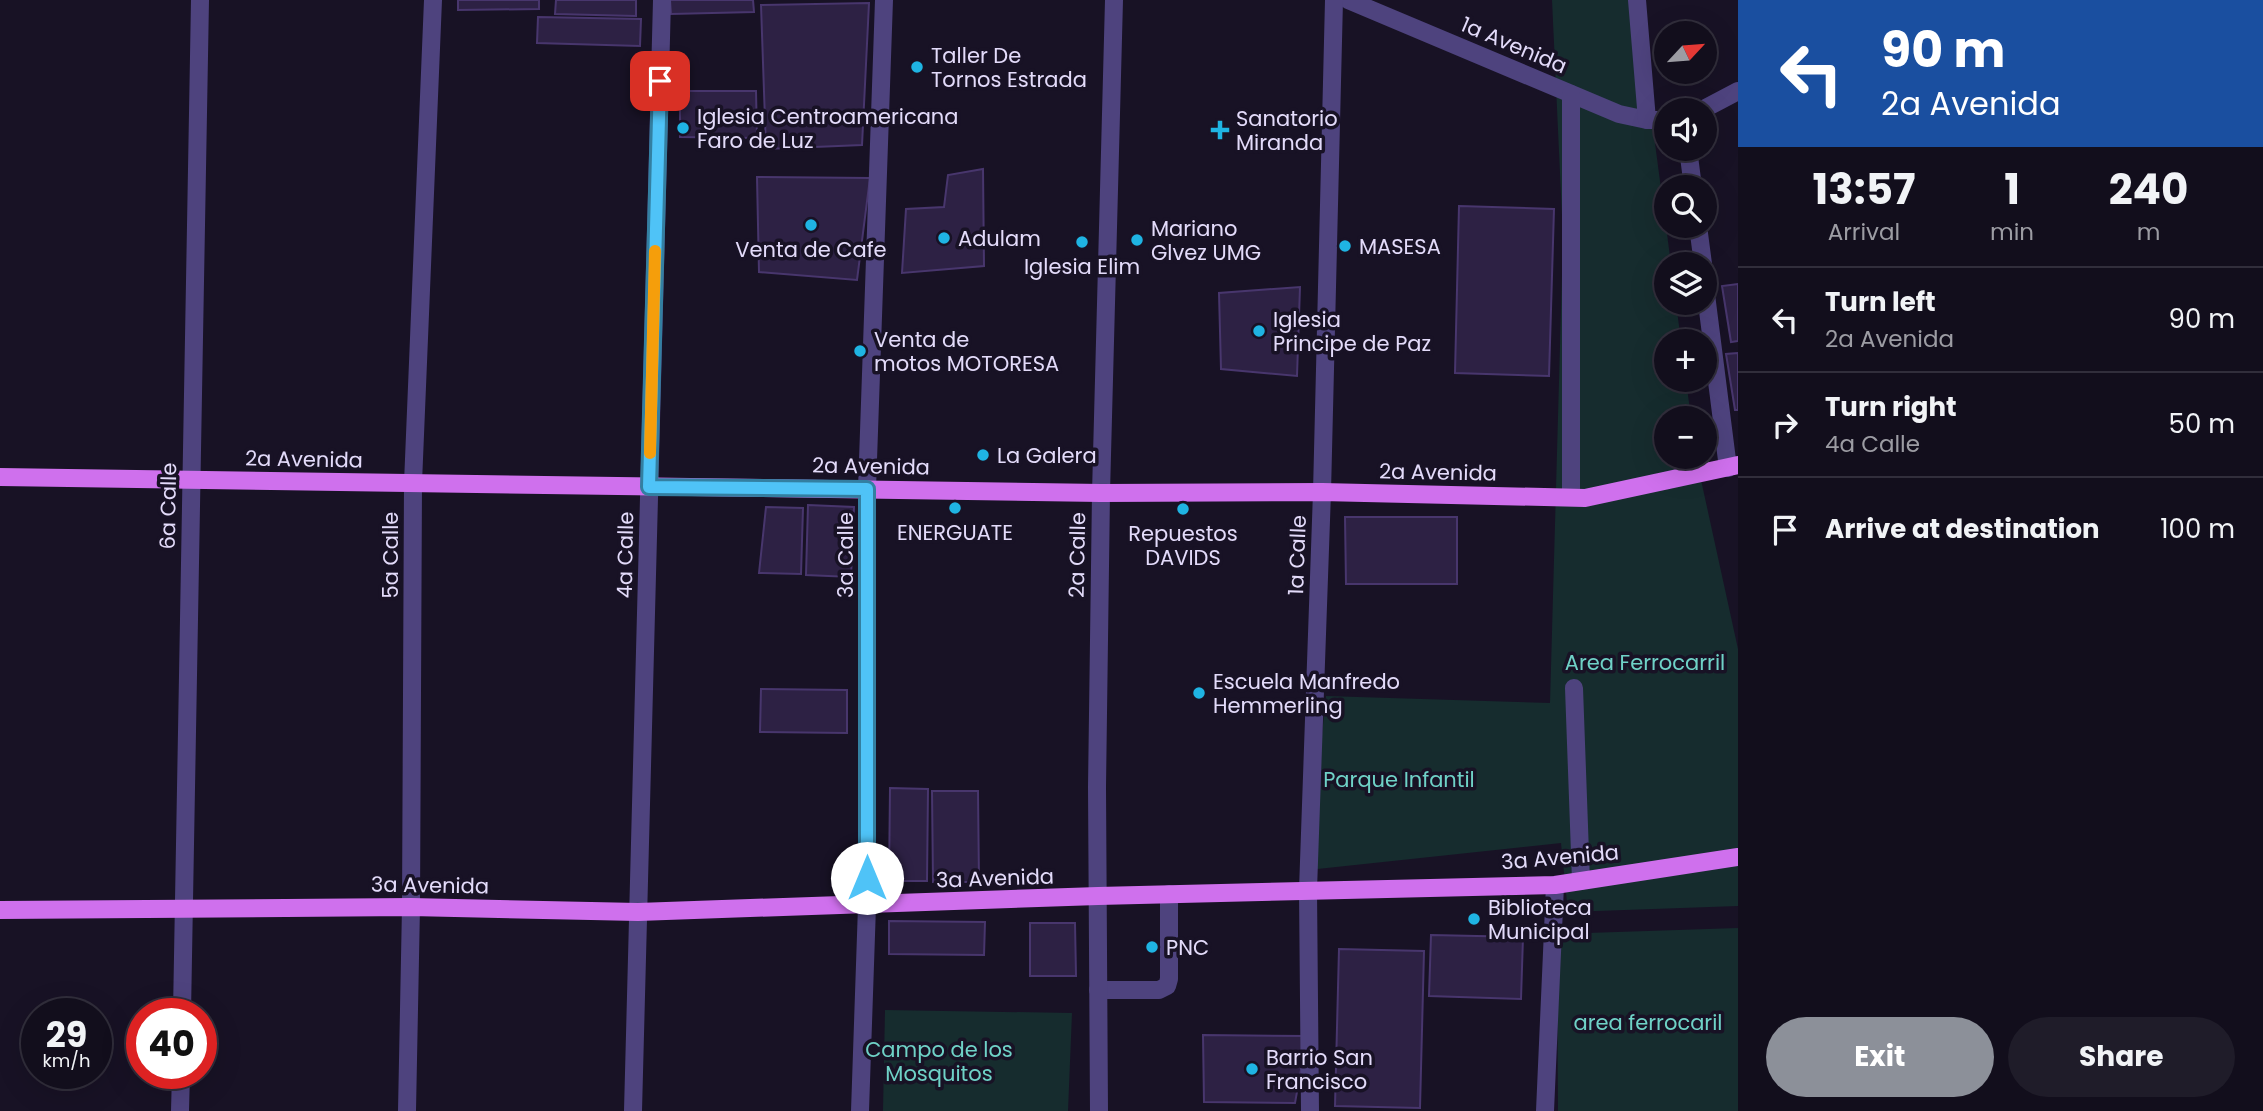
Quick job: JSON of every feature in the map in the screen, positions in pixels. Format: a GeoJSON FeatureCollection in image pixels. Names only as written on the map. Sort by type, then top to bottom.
{"type":"FeatureCollection","features":[{"type":"Feature","properties":{"kind":"main road","name":"2a Avenida"},"geometry":{"type":"LineString","coordinates":[[0,477],[1101,493],[1322,492],[1585,498],[1733,466]]}},
{"type":"Feature","properties":{"kind":"main road","name":"3a Avenida"},"geometry":{"type":"LineString","coordinates":[[0,910],[411,907],[638,912],[867,906],[1098,896],[1555,885],[1738,857]]}},
{"type":"Feature","properties":{"kind":"street","name":"6a Calle"},"geometry":{"type":"LineString","coordinates":[[182,998],[200,0]]}},
{"type":"Feature","properties":{"kind":"street","name":"5a Calle"},"geometry":{"type":"LineString","coordinates":[[407,1111],[413,483],[433,0]]}},
{"type":"Feature","properties":{"kind":"street","name":"4a Calle"},"geometry":{"type":"LineString","coordinates":[[633,1111],[662,0]]}},
{"type":"Feature","properties":{"kind":"street","name":"3a Calle"},"geometry":{"type":"LineString","coordinates":[[860,1111],[867,906],[867,489],[884,0]]}},
{"type":"Feature","properties":{"kind":"street","name":"2a Calle"},"geometry":{"type":"LineString","coordinates":[[1098,1111],[1101,493],[1114,0]]}},
{"type":"Feature","properties":{"kind":"street","name":"1a Calle"},"geometry":{"type":"LineString","coordinates":[[1310,1111],[1308,890],[1322,492],[1334,0]]}},
{"type":"Feature","properties":{"kind":"street","name":"1a Avenida"},"geometry":{"type":"LineString","coordinates":[[1348,0],[1619,114],[1654,120]]}},
{"type":"Feature","properties":{"kind":"street"},"geometry":{"type":"LineString","coordinates":[[1637,0],[1647,120]]}},
{"type":"Feature","properties":{"kind":"street"},"geometry":{"type":"LineString","coordinates":[[1717,102],[1738,91]]}},
{"type":"Feature","properties":{"kind":"street"},"geometry":{"type":"LineString","coordinates":[[1570,497],[1571,94]]}},
{"type":"Feature","properties":{"kind":"street"},"geometry":{"type":"LineString","coordinates":[[1710,315],[1733,466]]}},
{"type":"Feature","properties":{"kind":"street"},"geometry":{"type":"LineString","coordinates":[[1574,688],[1581,881]]}},
{"type":"Feature","properties":{"kind":"street"},"geometry":{"type":"LineString","coordinates":[[1545,1111],[1555,885]]}},
{"type":"Feature","properties":{"kind":"street"},"geometry":{"type":"LineString","coordinates":[[1098,990],[1159,990],[1167,986],[1169,894]]}},
{"type":"Feature","properties":{"kind":"street"},"geometry":{"type":"LineString","coordinates":[[180,1111],[181,1089]]}},
{"type":"Feature","properties":{"kind":"green space","name":"Area Ferrocarril"},"geometry":{"type":"Polygon","coordinates":[[[1552,0],[1636,0],[1654,136],[1654,161],[1657,161],[1659,175],[1654,175],[1654,238],[1668,238],[1669,252],[1654,252],[1654,315],[1678,315],[1679,329],[1654,329],[1654,392],[1688,392],[1689,406],[1654,406],[1654,469],[1699,469],[1738,649],[1738,906],[1568,912],[1561,843],[1308,870],[1326,696],[1550,703],[1563,238],[1552,0]]]}},
{"type":"Feature","properties":{"kind":"green space","name":"area ferrocaril"},"geometry":{"type":"Polygon","coordinates":[[[1738,928],[1738,1111],[1558,1111],[1557,934],[1738,928]]]}},
{"type":"Feature","properties":{"kind":"green space","name":"Campo de los Mosquitos"},"geometry":{"type":"Polygon","coordinates":[[[885,1010],[1072,1013],[1068,1111],[883,1111],[885,1010]]]}},
{"type":"Feature","properties":{"kind":"building"},"geometry":{"type":"Polygon","coordinates":[[[458,0],[539,0],[539,9],[458,10],[458,0]]]}},
{"type":"Feature","properties":{"kind":"building"},"geometry":{"type":"Polygon","coordinates":[[[556,0],[636,0],[636,16],[555,14],[556,0]]]}},
{"type":"Feature","properties":{"kind":"building"},"geometry":{"type":"Polygon","coordinates":[[[670,0],[753,0],[754,12],[671,14],[670,0]]]}},
{"type":"Feature","properties":{"kind":"building"},"geometry":{"type":"Polygon","coordinates":[[[869,3],[862,145],[766,149],[761,5],[869,3]]]}},
{"type":"Feature","properties":{"kind":"building"},"geometry":{"type":"Polygon","coordinates":[[[538,17],[641,19],[640,46],[537,43],[538,17]]]}},
{"type":"Feature","properties":{"kind":"building"},"geometry":{"type":"Polygon","coordinates":[[[680,91],[756,91],[757,138],[680,137],[680,91]]]}},
{"type":"Feature","properties":{"kind":"building","name":"Adulam"},"geometry":{"type":"Polygon","coordinates":[[[983,169],[984,266],[902,273],[906,209],[944,207],[948,175],[983,169]]]}},
{"type":"Feature","properties":{"kind":"building","name":"Venta de Cafe"},"geometry":{"type":"Polygon","coordinates":[[[757,177],[870,178],[857,280],[759,272],[757,177]]]}},
{"type":"Feature","properties":{"kind":"building"},"geometry":{"type":"Polygon","coordinates":[[[1459,206],[1554,209],[1549,376],[1455,373],[1459,206]]]}},
{"type":"Feature","properties":{"kind":"building"},"geometry":{"type":"Polygon","coordinates":[[[1738,284],[1738,341],[1731,342],[1722,286],[1738,284]]]}},
{"type":"Feature","properties":{"kind":"building","name":"Iglesia Principe de Paz"},"geometry":{"type":"Polygon","coordinates":[[[1300,287],[1297,376],[1221,369],[1219,293],[1300,287]]]}},
{"type":"Feature","properties":{"kind":"building"},"geometry":{"type":"Polygon","coordinates":[[[1738,353],[1738,410],[1735,410],[1726,354],[1738,353]]]}},
{"type":"Feature","properties":{"kind":"building"},"geometry":{"type":"Polygon","coordinates":[[[808,505],[854,507],[851,577],[806,575],[808,505]]]}},
{"type":"Feature","properties":{"kind":"building"},"geometry":{"type":"Polygon","coordinates":[[[766,507],[803,508],[801,574],[759,573],[766,507]]]}},
{"type":"Feature","properties":{"kind":"building"},"geometry":{"type":"Polygon","coordinates":[[[1345,517],[1457,517],[1457,584],[1346,584],[1345,517]]]}},
{"type":"Feature","properties":{"kind":"building"},"geometry":{"type":"Polygon","coordinates":[[[761,689],[847,690],[847,733],[760,732],[761,689]]]}},
{"type":"Feature","properties":{"kind":"building"},"geometry":{"type":"Polygon","coordinates":[[[890,788],[928,789],[927,881],[889,881],[890,788]]]}},
{"type":"Feature","properties":{"kind":"building"},"geometry":{"type":"Polygon","coordinates":[[[932,791],[978,791],[979,882],[933,882],[932,791]]]}},
{"type":"Feature","properties":{"kind":"building"},"geometry":{"type":"Polygon","coordinates":[[[889,921],[985,922],[984,955],[889,954],[889,921]]]}},
{"type":"Feature","properties":{"kind":"building"},"geometry":{"type":"Polygon","coordinates":[[[1030,923],[1075,923],[1076,976],[1030,976],[1030,923]]]}},
{"type":"Feature","properties":{"kind":"building"},"geometry":{"type":"Polygon","coordinates":[[[1431,935],[1523,937],[1521,999],[1429,996],[1431,935]]]}},
{"type":"Feature","properties":{"kind":"building"},"geometry":{"type":"Polygon","coordinates":[[[1339,949],[1424,951],[1420,1108],[1335,1106],[1339,949]]]}},
{"type":"Feature","properties":{"kind":"building","name":"Barrio San Francisco"},"geometry":{"type":"Polygon","coordinates":[[[1203,1035],[1307,1036],[1295,1103],[1204,1102],[1203,1035]]]}},
{"type":"Feature","properties":{"kind":"slow traffic"},"geometry":{"type":"LineString","coordinates":[[650,453],[655,251]]}},
{"type":"Feature","properties":{"kind":"place","name":"Taller De Tornos Estrada"},"geometry":{"type":"Point","coordinates":[917,67]}},
{"type":"Feature","properties":{"kind":"place","name":"Iglesia Centroamericana Faro de Luz"},"geometry":{"type":"Point","coordinates":[683,128]}},
{"type":"Feature","properties":{"kind":"place","name":"Sanatorio Miranda"},"geometry":{"type":"Point","coordinates":[1220,130]}},
{"type":"Feature","properties":{"kind":"place","name":"Venta de Cafe"},"geometry":{"type":"Point","coordinates":[811,225]}},
{"type":"Feature","properties":{"kind":"place","name":"Adulam"},"geometry":{"type":"Point","coordinates":[944,238]}},
{"type":"Feature","properties":{"kind":"place","name":"Mariano Glvez UMG"},"geometry":{"type":"Point","coordinates":[1137,240]}},
{"type":"Feature","properties":{"kind":"place","name":"Iglesia Elim"},"geometry":{"type":"Point","coordinates":[1082,242]}},
{"type":"Feature","properties":{"kind":"place","name":"MASESA"},"geometry":{"type":"Point","coordinates":[1345,246]}},
{"type":"Feature","properties":{"kind":"place","name":"Iglesia Principe de Paz"},"geometry":{"type":"Point","coordinates":[1259,331]}},
{"type":"Feature","properties":{"kind":"place","name":"Venta de motos MOTORESA"},"geometry":{"type":"Point","coordinates":[860,351]}},
{"type":"Feature","properties":{"kind":"place","name":"La Galera"},"geometry":{"type":"Point","coordinates":[983,455]}},
{"type":"Feature","properties":{"kind":"place","name":"ENERGUATE"},"geometry":{"type":"Point","coordinates":[955,508]}},
{"type":"Feature","properties":{"kind":"place","name":"Repuestos DAVIDS"},"geometry":{"type":"Point","coordinates":[1183,509]}},
{"type":"Feature","properties":{"kind":"place","name":"Escuela Manfredo Hemmerling"},"geometry":{"type":"Point","coordinates":[1199,693]}},
{"type":"Feature","properties":{"kind":"place","name":"Biblioteca Municipal"},"geometry":{"type":"Point","coordinates":[1474,919]}},
{"type":"Feature","properties":{"kind":"place","name":"PNC"},"geometry":{"type":"Point","coordinates":[1152,947]}},
{"type":"Feature","properties":{"kind":"place","name":"Barrio San Francisco"},"geometry":{"type":"Point","coordinates":[1252,1069]}},
{"type":"Feature","properties":{"kind":"route"},"geometry":{"type":"LineString","coordinates":[[660,81],[649,487],[867,489],[867,878]]}},
{"type":"Feature","properties":{"kind":"park label","name":"Parque Infantil"},"geometry":{"type":"Point","coordinates":[1399,779]}}]}
